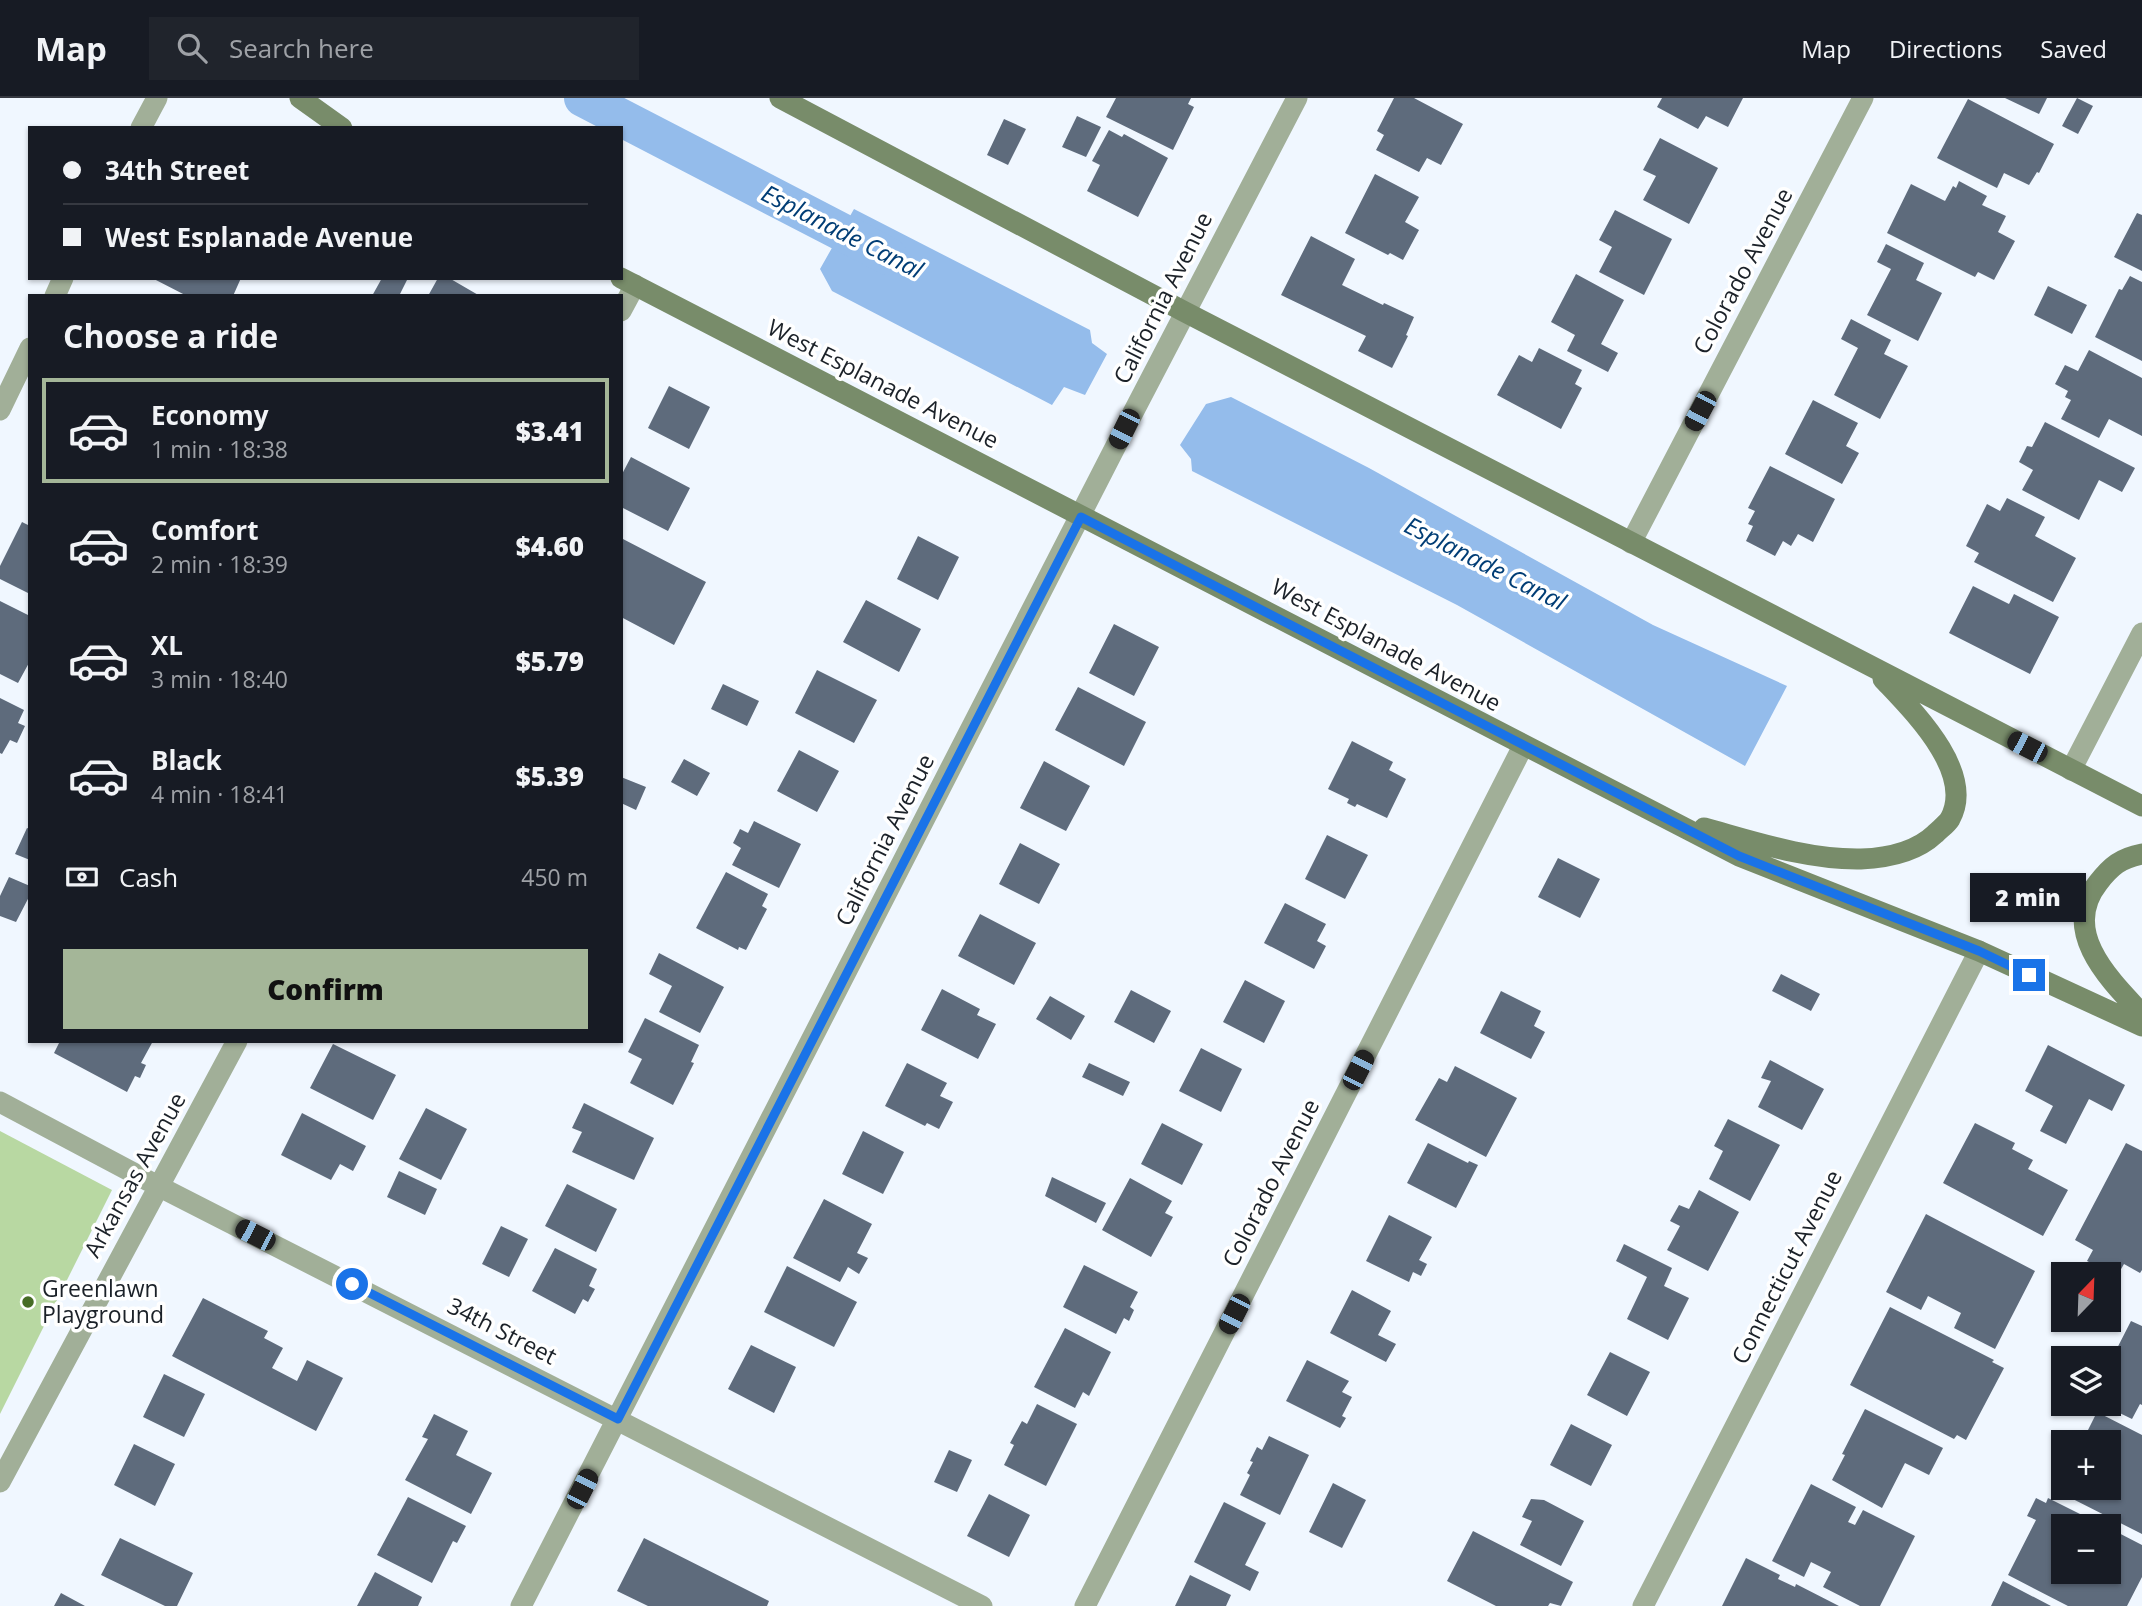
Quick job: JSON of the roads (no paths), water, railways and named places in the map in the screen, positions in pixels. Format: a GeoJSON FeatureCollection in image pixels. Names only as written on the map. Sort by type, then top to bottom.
{"type":"FeatureCollection","features":[{"type":"Feature","properties":{"kind":"main road"},"geometry":{"type":"LineString","coordinates":[[300,98],[339,126]]}},
{"type":"Feature","properties":{"kind":"main road"},"geometry":{"type":"LineString","coordinates":[[780,98],[1185,312],[2142,806]]}},
{"type":"Feature","properties":{"kind":"main road","name":"West Esplanade Avenue"},"geometry":{"type":"LineString","coordinates":[[628,282],[1739,856],[1979,951],[2142,1026]]}},
{"type":"Feature","properties":{"kind":"main road"},"geometry":{"type":"LineString","coordinates":[[1665,818],[1796,853],[1861,859],[1901,853],[1931,837],[1950,820],[1957,793],[1950,768],[1936,740],[1909,706],[1871,667]]}},
{"type":"Feature","properties":{"kind":"main road"},"geometry":{"type":"LineString","coordinates":[[2142,854],[2126,857],[2111,867],[2090,893],[2082,922],[2093,953],[2108,977],[2142,1014]]}},
{"type":"Feature","properties":{"kind":"street"},"geometry":{"type":"LineString","coordinates":[[142,126],[157,98]]}},
{"type":"Feature","properties":{"kind":"street","name":"California Avenue"},"geometry":{"type":"LineString","coordinates":[[521,1606],[1297,98]]}},
{"type":"Feature","properties":{"kind":"street","name":"Colorado Avenue"},"geometry":{"type":"LineString","coordinates":[[1631,543],[1863,98]]}},
{"type":"Feature","properties":{"kind":"street"},"geometry":{"type":"LineString","coordinates":[[623,303],[628,282]]}},
{"type":"Feature","properties":{"kind":"street"},"geometry":{"type":"LineString","coordinates":[[0,410],[28,352]]}},
{"type":"Feature","properties":{"kind":"street"},"geometry":{"type":"LineString","coordinates":[[2071,770],[2142,633]]}},
{"type":"Feature","properties":{"kind":"street","name":"Colorado Avenue"},"geometry":{"type":"LineString","coordinates":[[1084,1606],[1523,746]]}},
{"type":"Feature","properties":{"kind":"street","name":"Connecticut Avenue"},"geometry":{"type":"LineString","coordinates":[[1643,1606],[1979,951]]}},
{"type":"Feature","properties":{"kind":"street","name":"Arkansas Avenue"},"geometry":{"type":"LineString","coordinates":[[0,1482],[236,1043]]}},
{"type":"Feature","properties":{"kind":"street","name":"34th Street"},"geometry":{"type":"LineString","coordinates":[[0,1102],[158,1186],[982,1606]]}},
{"type":"Feature","properties":{"kind":"water"},"geometry":{"type":"Polygon","coordinates":[[[854,209],[1090,330],[1092,343],[1107,354],[1085,395],[1064,387],[1052,405],[832,291],[820,269],[854,209]]]}},
{"type":"Feature","properties":{"kind":"water"},"geometry":{"type":"Polygon","coordinates":[[[1231,397],[1369,468],[1653,625],[1787,686],[1745,766],[1457,605],[1192,471],[1191,459],[1180,445],[1206,404],[1231,397]]]}},
{"type":"Feature","properties":{"kind":"waterway","name":"Esplanade Canal"},"geometry":{"type":"LineString","coordinates":[[583,98],[888,256]]}},
{"type":"Feature","properties":{"kind":"place","name":"Greenlawn Playground"},"geometry":{"type":"Point","coordinates":[28,1302]}}]}
